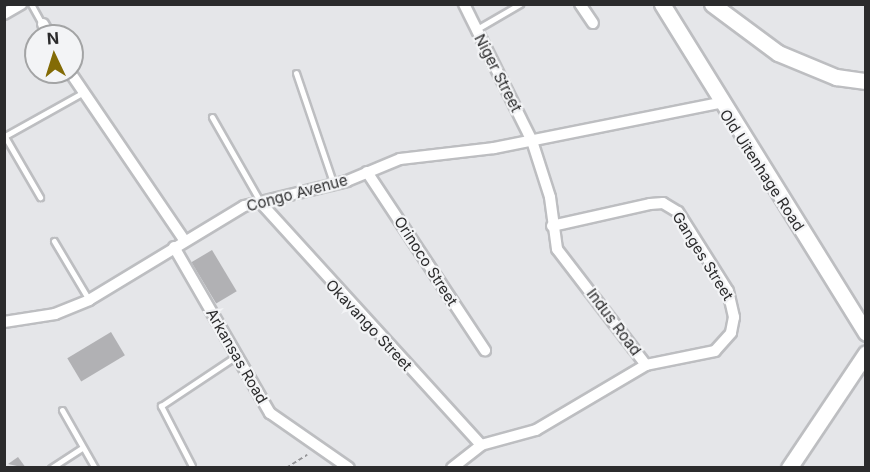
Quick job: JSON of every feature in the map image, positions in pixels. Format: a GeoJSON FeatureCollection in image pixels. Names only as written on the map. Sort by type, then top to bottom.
{"type":"FeatureCollection","features":[{"type":"Feature","properties":{"kind":"street"},"geometry":{"type":"LineString","coordinates":[[4,14],[21,4]]}},
{"type":"Feature","properties":{"kind":"street","name":"Niger Street"},"geometry":{"type":"LineString","coordinates":[[464,4],[532,141]]}},
{"type":"Feature","properties":{"kind":"street"},"geometry":{"type":"LineString","coordinates":[[580,4],[594,23]]}},
{"type":"Feature","properties":{"kind":"street","name":"Old Uitenhage Road"},"geometry":{"type":"LineString","coordinates":[[662,4],[719,103],[866,333]]}},
{"type":"Feature","properties":{"kind":"street"},"geometry":{"type":"LineString","coordinates":[[712,4],[778,53],[836,76],[866,81]]}},
{"type":"Feature","properties":{"kind":"street"},"geometry":{"type":"LineString","coordinates":[[77,84],[185,241]]}},
{"type":"Feature","properties":{"kind":"street","name":"Congo Avenue"},"geometry":{"type":"LineString","coordinates":[[4,322],[55,314],[89,300],[233,211],[260,202],[334,185],[400,159],[532,141],[719,103]]}},
{"type":"Feature","properties":{"kind":"street","name":"Indus Road"},"geometry":{"type":"LineString","coordinates":[[452,468],[481,445],[536,430],[646,365],[557,249],[552,226],[550,197],[532,141]]}},
{"type":"Feature","properties":{"kind":"street","name":"Orinoco Street"},"geometry":{"type":"LineString","coordinates":[[367,172],[484,350]]}},
{"type":"Feature","properties":{"kind":"street","name":"Okavango Street"},"geometry":{"type":"LineString","coordinates":[[260,202],[481,445]]}},
{"type":"Feature","properties":{"kind":"street","name":"Ganges Street"},"geometry":{"type":"LineString","coordinates":[[552,226],[650,204],[663,203],[678,212],[728,291],[734,317],[731,333],[715,351],[646,365]]}},
{"type":"Feature","properties":{"kind":"street","name":"Arkansas Road"},"geometry":{"type":"LineString","coordinates":[[174,247],[270,413],[349,468]]}},
{"type":"Feature","properties":{"kind":"street"},"geometry":{"type":"LineString","coordinates":[[789,468],[866,352]]}},
{"type":"Feature","properties":{"kind":"lane"},"geometry":{"type":"LineString","coordinates":[[31,4],[43,24]]}},
{"type":"Feature","properties":{"kind":"lane"},"geometry":{"type":"LineString","coordinates":[[476,29],[520,4]]}},
{"type":"Feature","properties":{"kind":"lane"},"geometry":{"type":"LineString","coordinates":[[296,73],[334,185]]}},
{"type":"Feature","properties":{"kind":"lane"},"geometry":{"type":"LineString","coordinates":[[40,197],[5,135],[82,93]]}},
{"type":"Feature","properties":{"kind":"lane"},"geometry":{"type":"LineString","coordinates":[[212,117],[260,202]]}},
{"type":"Feature","properties":{"kind":"lane"},"geometry":{"type":"LineString","coordinates":[[54,242],[89,300]]}},
{"type":"Feature","properties":{"kind":"lane"},"geometry":{"type":"LineString","coordinates":[[192,466],[161,406],[236,356]]}},
{"type":"Feature","properties":{"kind":"lane"},"geometry":{"type":"LineString","coordinates":[[62,411],[95,468]]}},
{"type":"Feature","properties":{"kind":"lane"},"geometry":{"type":"LineString","coordinates":[[51,468],[82,448]]}},
{"type":"Feature","properties":{"kind":"path"},"geometry":{"type":"LineString","coordinates":[[286,468],[319,447]]}},
{"type":"Feature","properties":{"kind":"building"},"geometry":{"type":"Polygon","coordinates":[[[212,250],[237,291],[216,304],[191,262],[212,250]]]}},
{"type":"Feature","properties":{"kind":"building"},"geometry":{"type":"Polygon","coordinates":[[[111,332],[125,355],[81,381],[67,358],[111,332]]]}},
{"type":"Feature","properties":{"kind":"building"},"geometry":{"type":"Polygon","coordinates":[[[18,457],[26,468],[8,464],[18,457]]]}}]}
